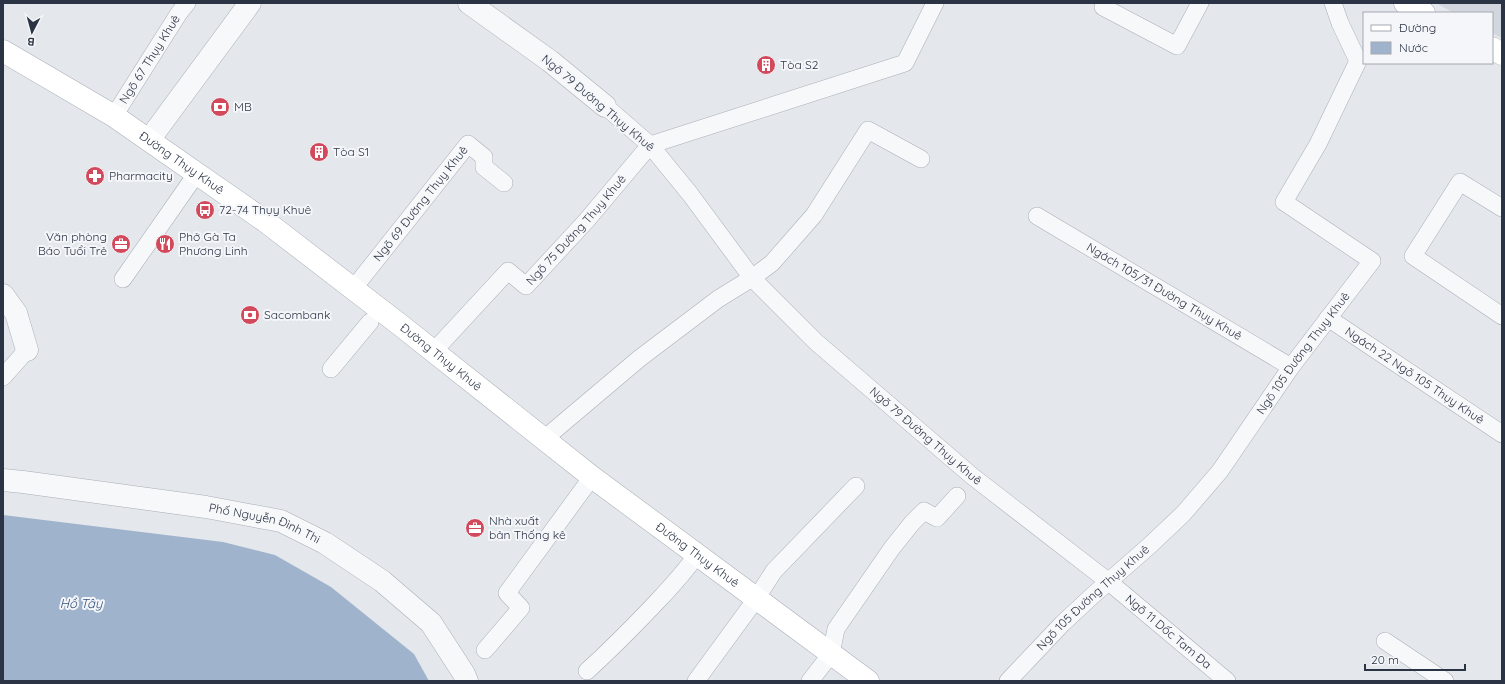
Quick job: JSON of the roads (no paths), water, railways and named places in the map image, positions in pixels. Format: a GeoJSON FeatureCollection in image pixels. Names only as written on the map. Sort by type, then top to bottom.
{"type":"FeatureCollection","features":[{"type":"Feature","properties":{"kind":"main road"},"geometry":{"type":"LineString","coordinates":[[1405,3],[1422,12]]}},
{"type":"Feature","properties":{"kind":"main road"},"geometry":{"type":"LineString","coordinates":[[1493,49],[1502,54]]}},
{"type":"Feature","properties":{"kind":"main road","name":"Đường Thụy Khuê"},"geometry":{"type":"LineString","coordinates":[[3,50],[114,116],[265,221],[592,476],[868,681]]}},
{"type":"Feature","properties":{"kind":"street"},"geometry":{"type":"LineString","coordinates":[[149,140],[250,3]]}},
{"type":"Feature","properties":{"kind":"street","name":"Ngõ 79 Đường Thụy Khuê"},"geometry":{"type":"LineString","coordinates":[[469,3],[550,61],[605,106]]}},
{"type":"Feature","properties":{"kind":"street"},"geometry":{"type":"LineString","coordinates":[[3,295],[16,313],[27,350]]}},
{"type":"Feature","properties":{"kind":"street","name":"Phố Nguyễn Đình Thi"},"geometry":{"type":"LineString","coordinates":[[3,480],[206,508],[281,521],[325,543],[382,581],[431,623],[467,681]]}},
{"type":"Feature","properties":{"kind":"lane","name":"Ngõ 67 Thụy Khuê"},"geometry":{"type":"LineString","coordinates":[[114,116],[179,12],[187,3]]}},
{"type":"Feature","properties":{"kind":"lane"},"geometry":{"type":"LineString","coordinates":[[650,145],[905,63],[935,3]]}},
{"type":"Feature","properties":{"kind":"lane"},"geometry":{"type":"LineString","coordinates":[[1103,6],[1177,46],[1200,3]]}},
{"type":"Feature","properties":{"kind":"lane","name":"Ngõ 105 Đường Thụy Khuê"},"geometry":{"type":"LineString","coordinates":[[1008,681],[1062,624],[1183,514],[1220,470],[1291,367],[1372,261],[1284,202],[1318,144],[1358,61],[1340,23],[1333,3]]}},
{"type":"Feature","properties":{"kind":"lane","name":"Ngõ 79 Đường Thụy Khuê"},"geometry":{"type":"LineString","coordinates":[[605,106],[650,145],[690,194],[752,278],[816,342],[972,476],[1109,582]]}},
{"type":"Feature","properties":{"kind":"lane"},"geometry":{"type":"LineString","coordinates":[[544,439],[640,358],[718,299],[752,278],[772,263],[814,215],[868,130],[921,159]]}},
{"type":"Feature","properties":{"kind":"lane","name":"Ngõ 69 Đường Thụy Khuê"},"geometry":{"type":"LineString","coordinates":[[354,289],[468,144],[484,157],[484,167],[504,183]]}},
{"type":"Feature","properties":{"kind":"lane","name":"Ngõ 75 Đường Thụy Khuê"},"geometry":{"type":"LineString","coordinates":[[433,352],[508,271],[526,286],[587,220],[650,145]]}},
{"type":"Feature","properties":{"kind":"lane"},"geometry":{"type":"LineString","coordinates":[[123,279],[197,173]]}},
{"type":"Feature","properties":{"kind":"lane"},"geometry":{"type":"LineString","coordinates":[[1502,208],[1460,182],[1413,256],[1502,316]]}},
{"type":"Feature","properties":{"kind":"lane","name":"Ngách 105/31 Đường Thụy Khuê"},"geometry":{"type":"LineString","coordinates":[[1038,216],[1291,367]]}},
{"type":"Feature","properties":{"kind":"lane","name":"Ngách 22 Ngõ 105 Thụy Khuê"},"geometry":{"type":"LineString","coordinates":[[1328,318],[1502,434]]}},
{"type":"Feature","properties":{"kind":"lane"},"geometry":{"type":"LineString","coordinates":[[330,369],[370,322]]}},
{"type":"Feature","properties":{"kind":"lane"},"geometry":{"type":"LineString","coordinates":[[3,377],[27,350]]}},
{"type":"Feature","properties":{"kind":"lane"},"geometry":{"type":"LineString","coordinates":[[485,650],[521,608],[507,593],[592,476]]}},
{"type":"Feature","properties":{"kind":"lane"},"geometry":{"type":"LineString","coordinates":[[696,681],[756,599],[774,571],[856,486]]}},
{"type":"Feature","properties":{"kind":"lane"},"geometry":{"type":"LineString","coordinates":[[810,681],[831,654],[836,629],[892,548],[912,523],[924,511],[937,518],[957,496]]}},
{"type":"Feature","properties":{"kind":"lane"},"geometry":{"type":"LineString","coordinates":[[587,671],[617,643],[663,595],[688,567],[697,554]]}},
{"type":"Feature","properties":{"kind":"lane","name":"Ngõ 11 Dốc Tam Đa"},"geometry":{"type":"LineString","coordinates":[[1109,582],[1227,681]]}},
{"type":"Feature","properties":{"kind":"lane"},"geometry":{"type":"LineString","coordinates":[[1385,641],[1446,681]]}},
{"type":"Feature","properties":{"kind":"water","name":"Hồ Tây"},"geometry":{"type":"Polygon","coordinates":[[[3,515],[223,542],[275,555],[331,587],[414,654],[429,681],[3,681],[3,515]]]}},
{"type":"Feature","properties":{"kind":"place","name":"Tòa S2"},"geometry":{"type":"Point","coordinates":[766,65]}},
{"type":"Feature","properties":{"kind":"place","name":"MB"},"geometry":{"type":"Point","coordinates":[220,107]}},
{"type":"Feature","properties":{"kind":"place","name":"Tòa S1"},"geometry":{"type":"Point","coordinates":[319,152]}},
{"type":"Feature","properties":{"kind":"place","name":"Pharmacity"},"geometry":{"type":"Point","coordinates":[95,176]}},
{"type":"Feature","properties":{"kind":"place","name":"72-74 Thụy Khuê"},"geometry":{"type":"Point","coordinates":[205,210]}},
{"type":"Feature","properties":{"kind":"place","name":"Văn phòng Báo Tuổi Trẻ"},"geometry":{"type":"Point","coordinates":[121,244]}},
{"type":"Feature","properties":{"kind":"place","name":"Phở Gà Ta Phương Linh"},"geometry":{"type":"Point","coordinates":[165,244]}},
{"type":"Feature","properties":{"kind":"place","name":"Sacombank"},"geometry":{"type":"Point","coordinates":[250,315]}},
{"type":"Feature","properties":{"kind":"place","name":"Nhà xuất bản Thống kê"},"geometry":{"type":"Point","coordinates":[475,528]}}]}
